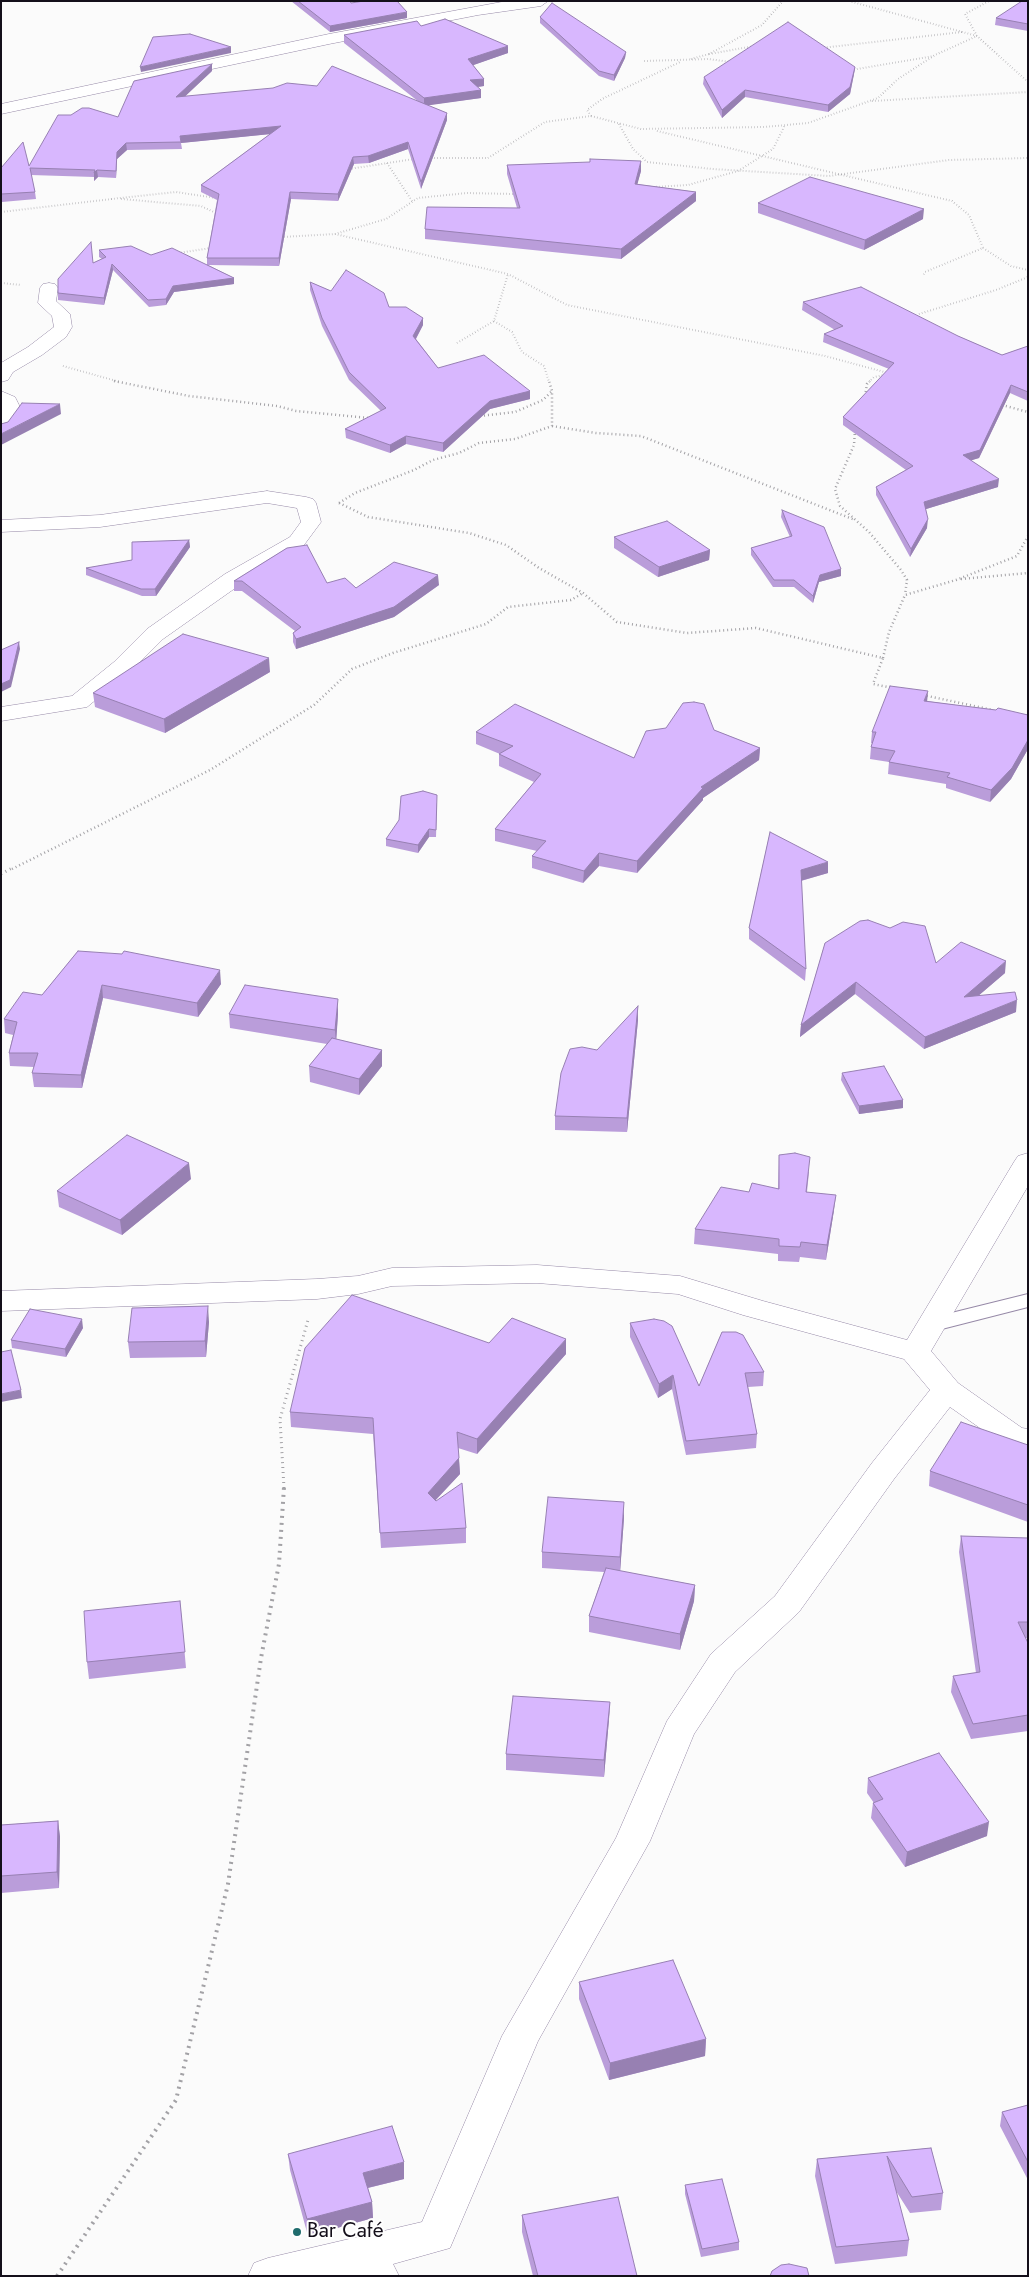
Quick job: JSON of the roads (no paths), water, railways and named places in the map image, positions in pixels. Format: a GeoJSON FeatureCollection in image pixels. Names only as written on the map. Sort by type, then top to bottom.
{"type":"FeatureCollection","features":[{"type":"Feature","properties":{"kind":"street"},"geometry":{"type":"LineString","coordinates":[[1,109],[357,34],[478,10],[541,1]]}},
{"type":"Feature","properties":{"kind":"street"},"geometry":{"type":"LineString","coordinates":[[1,376],[6,368],[59,333],[62,326],[62,314],[47,303],[49,288]]}},
{"type":"Feature","properties":{"kind":"street"},"geometry":{"type":"LineString","coordinates":[[1,398],[8,401],[12,411],[1,427]]}},
{"type":"Feature","properties":{"kind":"street"},"geometry":{"type":"LineString","coordinates":[[1,526],[100,521],[267,497],[306,503],[311,522],[297,541],[233,579],[155,634],[122,667],[79,702],[1,714]]}},
{"type":"Feature","properties":{"kind":"street"},"geometry":{"type":"LineString","coordinates":[[915,1352],[1028,1162]]}},
{"type":"Feature","properties":{"kind":"street"},"geometry":{"type":"LineString","coordinates":[[1,1301],[317,1289],[358,1285],[392,1277],[537,1274],[680,1285],[753,1308],[915,1352],[947,1390],[1011,1435],[1028,1440]]}},
{"type":"Feature","properties":{"kind":"street"},"geometry":{"type":"LineString","coordinates":[[268,2276],[436,2236],[521,2036],[632,1841],[679,1730],[724,1663],[787,1604],[883,1472],[947,1390]]}},
{"type":"Feature","properties":{"kind":"street"},"geometry":{"type":"LineString","coordinates":[[338,2259],[379,2276]]}},
{"type":"Feature","properties":{"kind":"lane"},"geometry":{"type":"LineString","coordinates":[[930,1325],[1028,1300]]}},
{"type":"Feature","properties":{"kind":"place","name":"Bar Café"},"geometry":{"type":"Point","coordinates":[297,2232]}}]}
